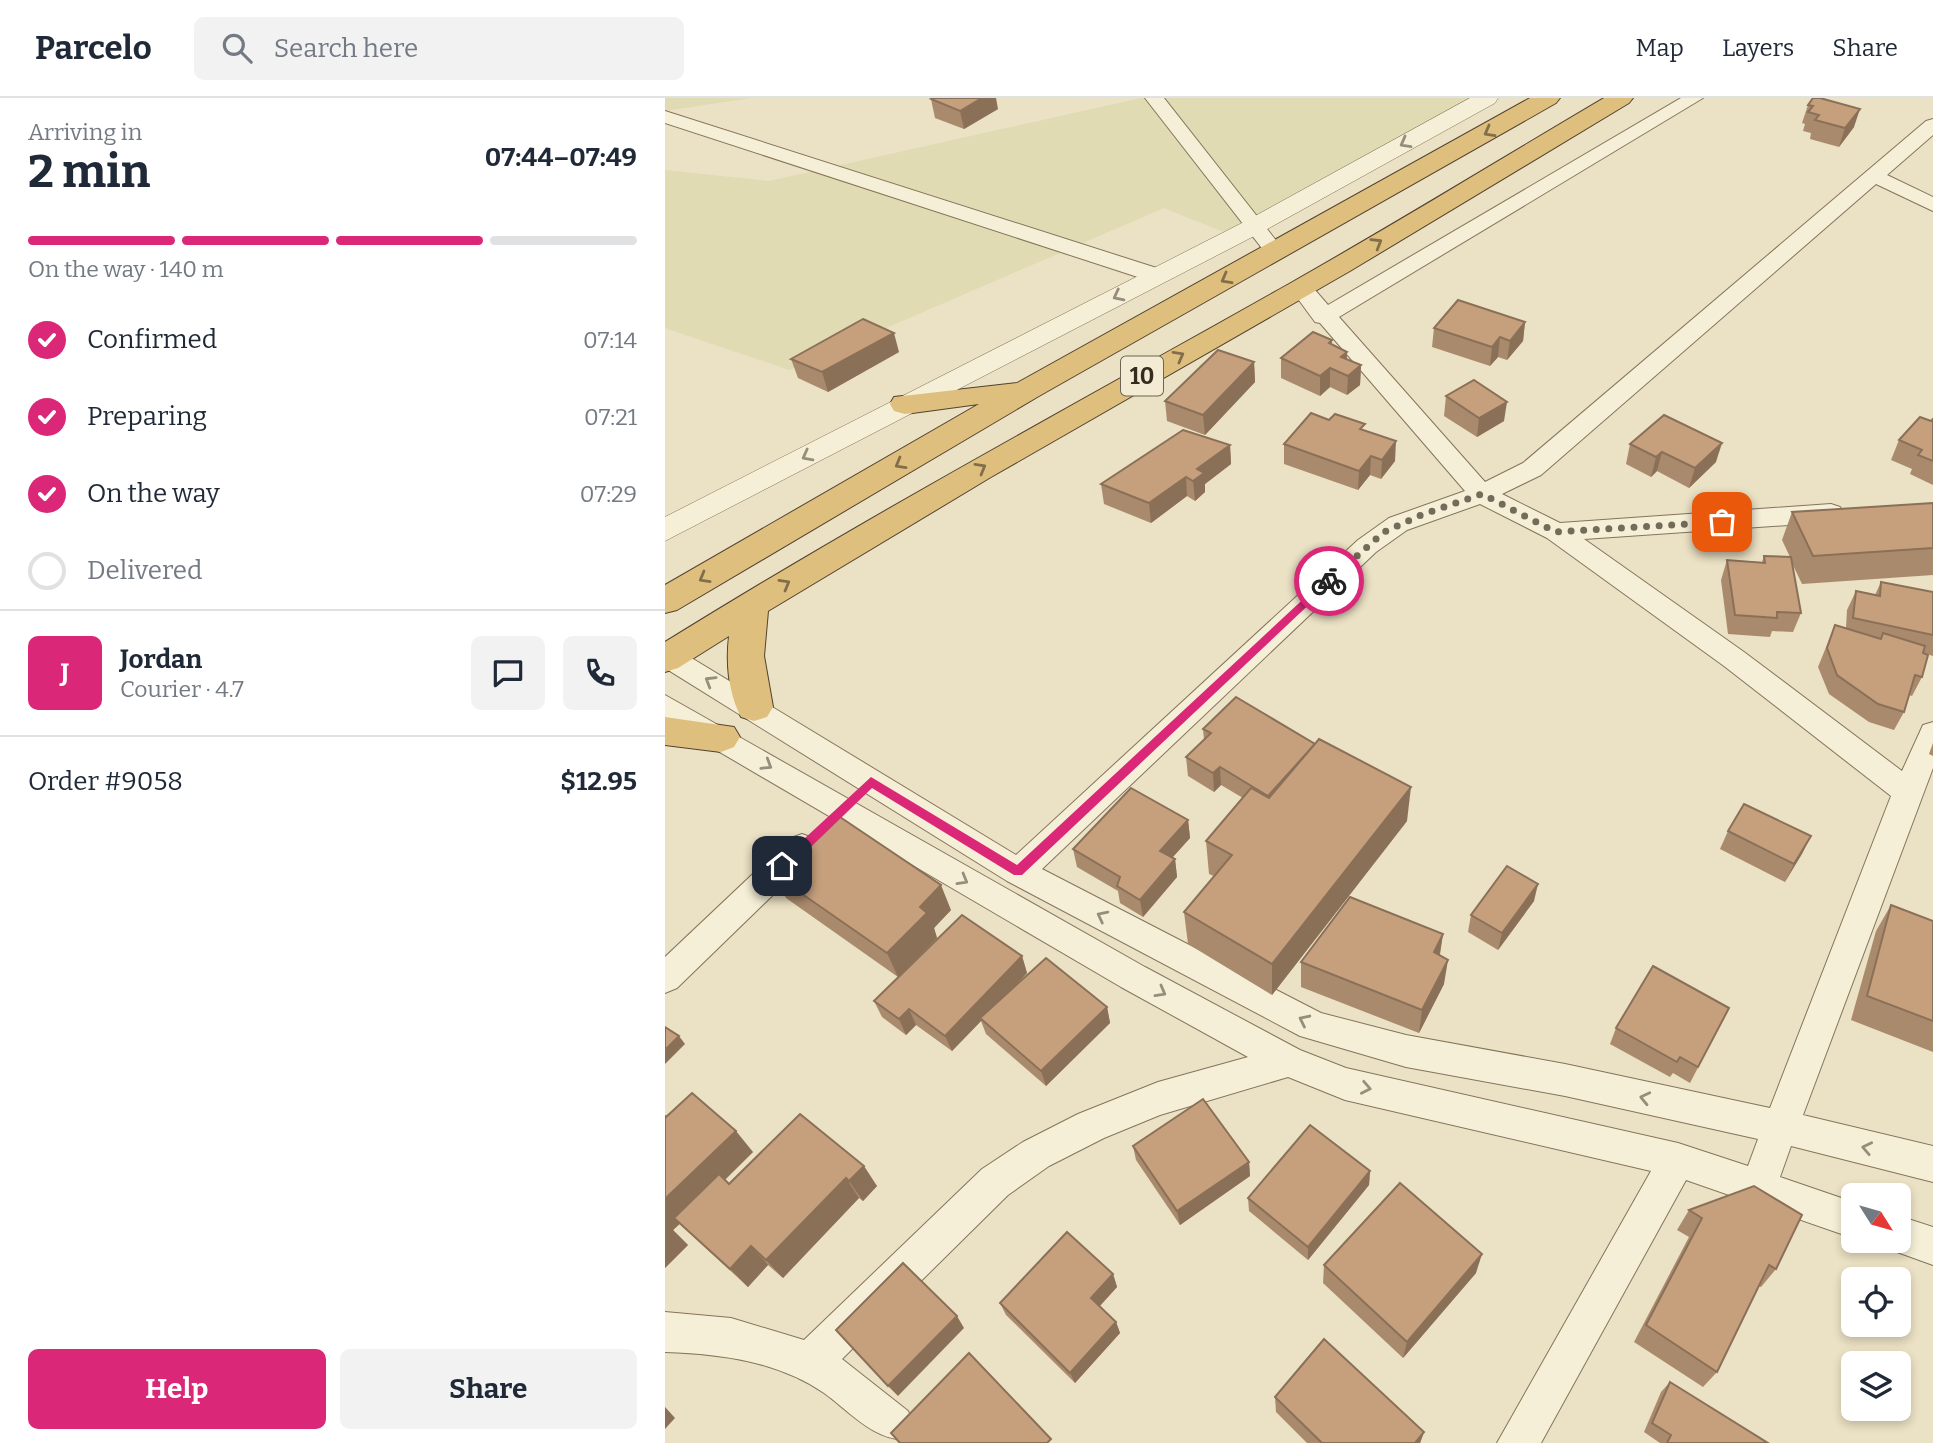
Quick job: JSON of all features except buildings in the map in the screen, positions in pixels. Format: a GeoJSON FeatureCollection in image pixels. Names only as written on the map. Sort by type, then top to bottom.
{"type":"FeatureCollection","features":[{"type":"Feature","properties":{"kind":"highway","name":"10"},"geometry":{"type":"LineString","coordinates":[[665,601],[1028,390],[1548,98]]}},
{"type":"Feature","properties":{"kind":"highway","name":"10"},"geometry":{"type":"LineString","coordinates":[[666,657],[1090,405],[1301,289],[1621,98]]}},
{"type":"Feature","properties":{"kind":"highway"},"geometry":{"type":"LineString","coordinates":[[905,404],[1028,390]]}},
{"type":"Feature","properties":{"kind":"highway"},"geometry":{"type":"LineString","coordinates":[[751,605],[743,647],[745,675],[754,707]]}},
{"type":"Feature","properties":{"kind":"highway"},"geometry":{"type":"LineString","coordinates":[[665,731],[721,737]]}},
{"type":"Feature","properties":{"kind":"street"},"geometry":{"type":"LineString","coordinates":[[1154,98],[1275,252]]}},
{"type":"Feature","properties":{"kind":"street"},"geometry":{"type":"LineString","coordinates":[[665,530],[1253,227],[1486,98]]}},
{"type":"Feature","properties":{"kind":"street"},"geometry":{"type":"LineString","coordinates":[[1323,317],[1694,98]]}},
{"type":"Feature","properties":{"kind":"street"},"geometry":{"type":"LineString","coordinates":[[665,117],[1158,276]]}},
{"type":"Feature","properties":{"kind":"street"},"geometry":{"type":"LineString","coordinates":[[1018,872],[1367,546],[1398,524],[1482,494],[1532,469],[1933,125]]}},
{"type":"Feature","properties":{"kind":"street"},"geometry":{"type":"LineString","coordinates":[[1875,177],[1933,205]]}},
{"type":"Feature","properties":{"kind":"street"},"geometry":{"type":"LineString","coordinates":[[1301,289],[1482,494],[1556,532],[1734,659],[1908,792]]}},
{"type":"Feature","properties":{"kind":"street"},"geometry":{"type":"LineString","coordinates":[[1556,532],[1854,512]]}},
{"type":"Feature","properties":{"kind":"street"},"geometry":{"type":"LineString","coordinates":[[666,657],[754,707],[1018,872],[1312,1025],[1358,1042],[1421,1056],[1565,1080],[1933,1164]]}},
{"type":"Feature","properties":{"kind":"street"},"geometry":{"type":"LineString","coordinates":[[665,706],[841,811],[1288,1061],[1345,1084],[1678,1160],[1841,1216]]}},
{"type":"Feature","properties":{"kind":"street"},"geometry":{"type":"LineString","coordinates":[[1756,1189],[1933,733]]}},
{"type":"Feature","properties":{"kind":"street"},"geometry":{"type":"LineString","coordinates":[[665,978],[871,782]]}},
{"type":"Feature","properties":{"kind":"street"},"geometry":{"type":"LineString","coordinates":[[809,1363],[995,1182],[1036,1154],[1091,1126],[1158,1099],[1288,1061]]}},
{"type":"Feature","properties":{"kind":"street"},"geometry":{"type":"LineString","coordinates":[[1518,1443],[1678,1160]]}},
{"type":"Feature","properties":{"kind":"street"},"geometry":{"type":"LineString","coordinates":[[1911,1239],[1933,1247]]}},
{"type":"Feature","properties":{"kind":"street"},"geometry":{"type":"LineString","coordinates":[[665,1332],[712,1332],[784,1352],[835,1377],[894,1425]]}},
{"type":"Feature","properties":{"kind":"shaded area"},"geometry":{"type":"Polygon","coordinates":[[[665,98],[751,98],[665,111],[665,98]]]}},
{"type":"Feature","properties":{"kind":"shaded area"},"geometry":{"type":"Polygon","coordinates":[[[1141,98],[1474,98],[1224,232],[1164,208],[789,370],[665,328],[665,170],[769,181],[1141,98]]]}},
{"type":"Feature","properties":{"kind":"way so far"},"geometry":{"type":"LineString","coordinates":[[1329,581],[1367,546],[1398,524],[1482,494],[1556,532],[1722,522]]}},
{"type":"Feature","properties":{"kind":"route"},"geometry":{"type":"LineString","coordinates":[[782,866],[871,782],[1018,872],[1329,581]]}}]}
